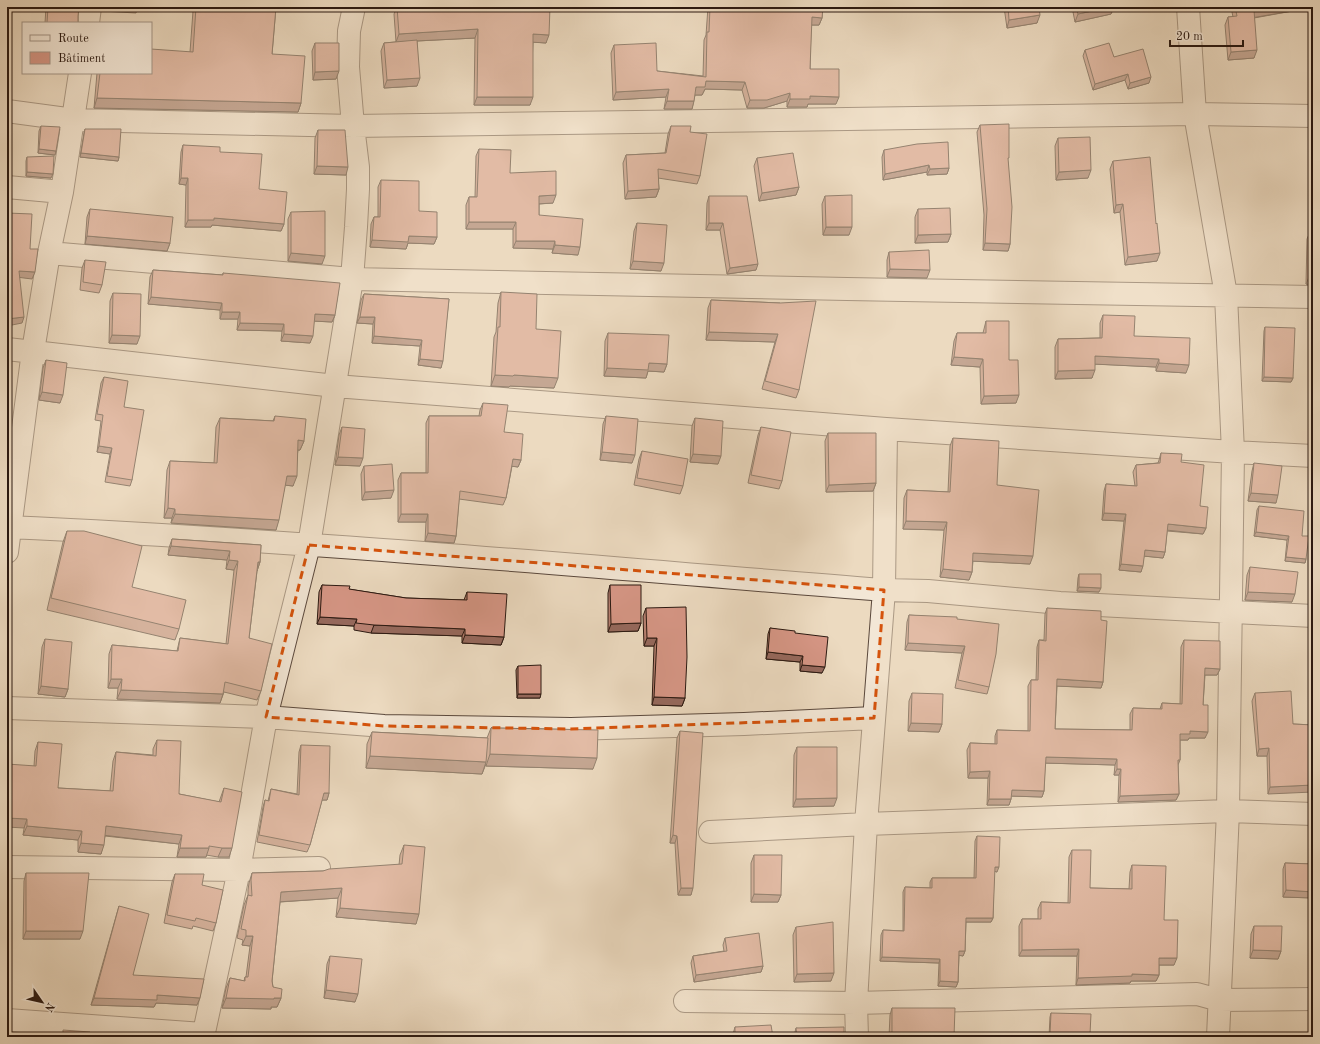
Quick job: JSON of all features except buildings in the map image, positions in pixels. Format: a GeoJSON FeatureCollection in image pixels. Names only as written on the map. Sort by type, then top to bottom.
{"type":"FeatureCollection","features":[{"type":"Feature","properties":{"kind":"street"},"geometry":{"type":"LineString","coordinates":[[88,22],[90,7]]}},
{"type":"Feature","properties":{"kind":"street"},"geometry":{"type":"LineString","coordinates":[[7,1020],[203,1036],[239,870],[266,717],[309,545],[352,279],[356,227],[358,167],[348,67],[350,31],[354,7]]}},
{"type":"Feature","properties":{"kind":"street"},"geometry":{"type":"LineString","coordinates":[[1188,7],[1195,114],[1226,295],[1233,452],[1228,811],[1218,1037]]}},
{"type":"Feature","properties":{"kind":"street"},"geometry":{"type":"LineString","coordinates":[[7,552],[8,527],[33,351],[49,252],[62,192],[80,74]]}},
{"type":"Feature","properties":{"kind":"street"},"geometry":{"type":"LineString","coordinates":[[7,111],[74,120],[353,126],[1195,114],[1313,116]]}},
{"type":"Feature","properties":{"kind":"street"},"geometry":{"type":"LineString","coordinates":[[7,187],[62,192]]}},
{"type":"Feature","properties":{"kind":"street"},"geometry":{"type":"LineString","coordinates":[[49,252],[352,279],[1313,297]]}},
{"type":"Feature","properties":{"kind":"street"},"geometry":{"type":"LineString","coordinates":[[7,349],[335,386],[886,429],[1313,456]]}},
{"type":"Feature","properties":{"kind":"street"},"geometry":{"type":"LineString","coordinates":[[857,1037],[856,1003],[866,824],[884,590],[886,429]]}},
{"type":"Feature","properties":{"kind":"street"},"geometry":{"type":"LineString","coordinates":[[8,527],[309,545],[1060,603],[1313,616]]}},
{"type":"Feature","properties":{"kind":"street"},"geometry":{"type":"LineString","coordinates":[[7,708],[266,717],[384,726],[571,729],[736,725],[874,718]]}},
{"type":"Feature","properties":{"kind":"street"},"geometry":{"type":"LineString","coordinates":[[710,832],[866,824],[1228,811],[1313,814]]}},
{"type":"Feature","properties":{"kind":"street"},"geometry":{"type":"LineString","coordinates":[[7,867],[239,870],[319,868]]}},
{"type":"Feature","properties":{"kind":"street"},"geometry":{"type":"LineString","coordinates":[[685,1001],[856,1003],[1197,994],[1219,1000],[1313,999]]}},
{"type":"Feature","properties":{"kind":"highlighted area"},"geometry":{"type":"Polygon","coordinates":[[[309,545],[884,590],[874,718],[571,729],[384,726],[266,717],[309,545]]]}}]}
